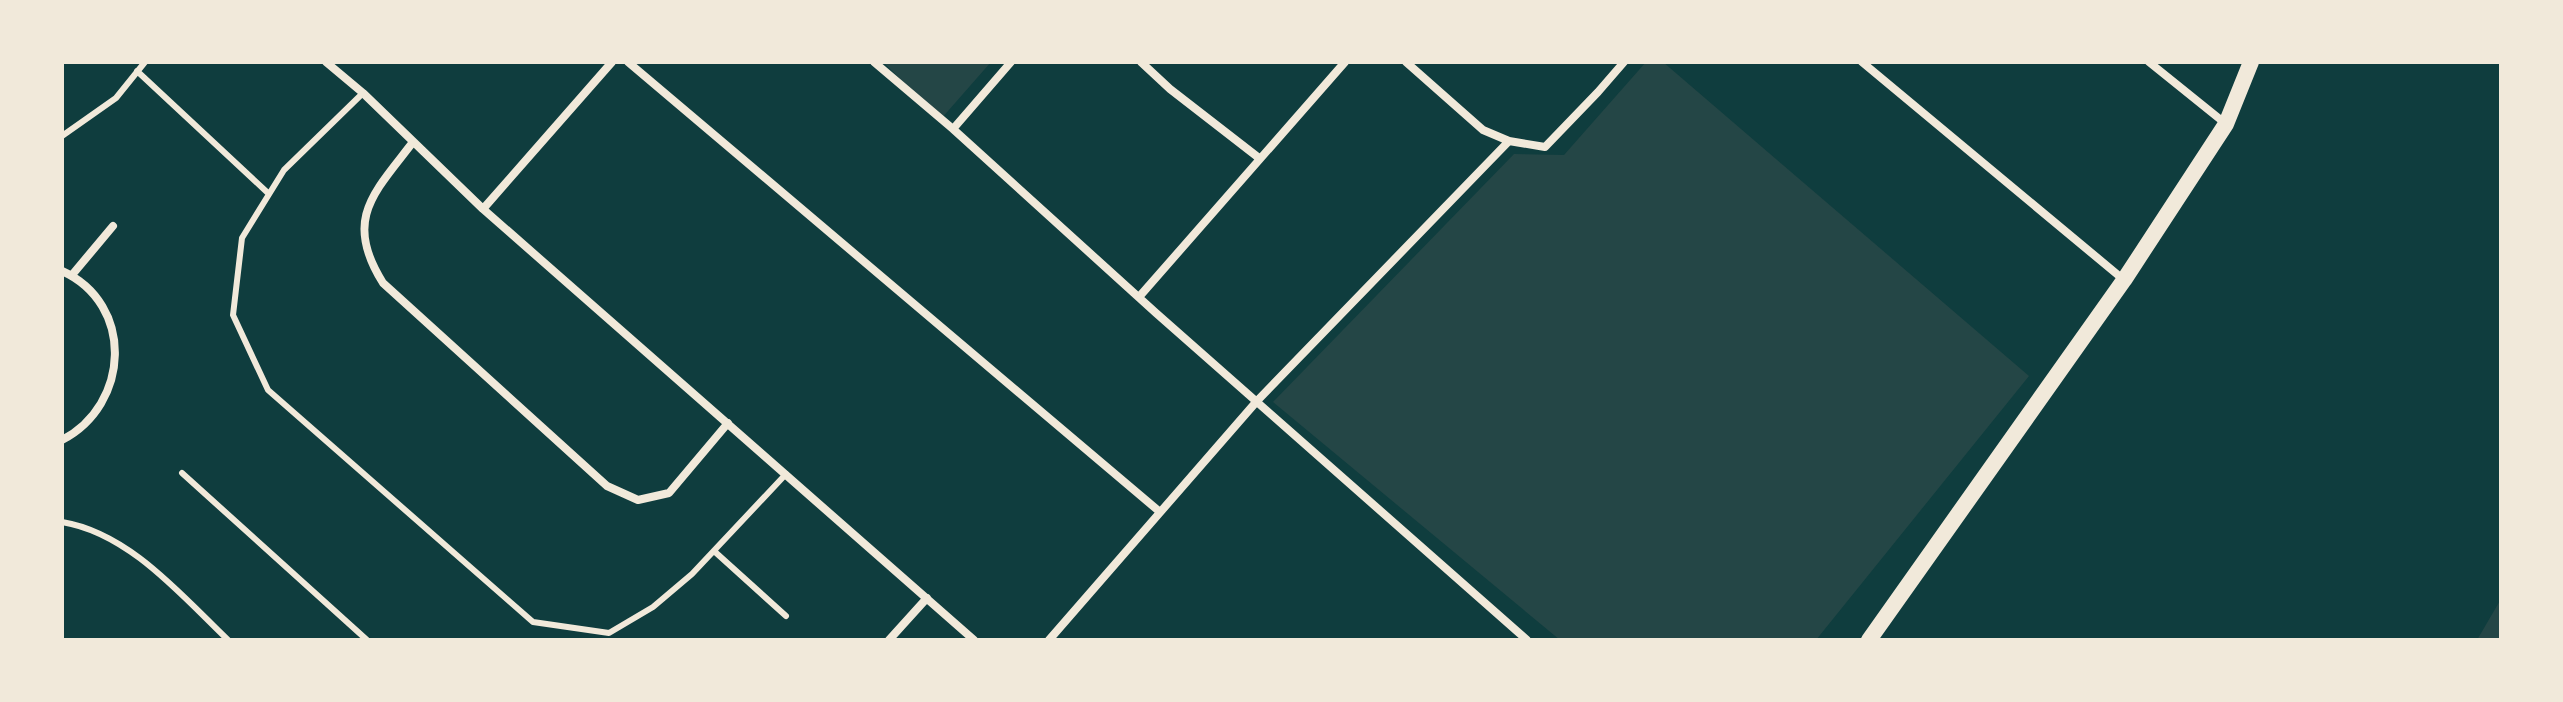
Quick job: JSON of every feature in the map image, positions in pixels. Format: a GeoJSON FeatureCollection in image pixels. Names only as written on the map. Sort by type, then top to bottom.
{"type":"FeatureCollection","features":[{"type":"Feature","properties":{"kind":"main road"},"geometry":{"type":"LineString","coordinates":[[1869,640],[2124,280],[2226,124],[2251,62]]}},
{"type":"Feature","properties":{"kind":"street"},"geometry":{"type":"LineString","coordinates":[[326,62],[363,93],[483,209],[974,640]]}},
{"type":"Feature","properties":{"kind":"street"},"geometry":{"type":"LineString","coordinates":[[483,209],[612,62]]}},
{"type":"Feature","properties":{"kind":"street"},"geometry":{"type":"LineString","coordinates":[[628,62],[1160,512]]}},
{"type":"Feature","properties":{"kind":"street"},"geometry":{"type":"LineString","coordinates":[[874,62],[1527,640]]}},
{"type":"Feature","properties":{"kind":"street"},"geometry":{"type":"LineString","coordinates":[[953,129],[1011,62]]}},
{"type":"Feature","properties":{"kind":"street"},"geometry":{"type":"LineString","coordinates":[[1141,62],[1170,89],[1259,158]]}},
{"type":"Feature","properties":{"kind":"street"},"geometry":{"type":"LineString","coordinates":[[1139,297],[1345,62]]}},
{"type":"Feature","properties":{"kind":"street"},"geometry":{"type":"LineString","coordinates":[[1406,62],[1483,130],[1509,141],[1545,147],[1624,62]]}},
{"type":"Feature","properties":{"kind":"street"},"geometry":{"type":"LineString","coordinates":[[1862,62],[2124,280]]}},
{"type":"Feature","properties":{"kind":"street"},"geometry":{"type":"LineString","coordinates":[[2149,62],[2226,124]]}},
{"type":"Feature","properties":{"kind":"street"},"geometry":{"type":"LineString","coordinates":[[1049,640],[1257,401],[1509,141]]}},
{"type":"Feature","properties":{"kind":"street"},"geometry":{"type":"LineString","coordinates":[[413,142],[373,194],[363,225],[368,259],[383,283],[607,486],[638,500],[669,493],[728,423]]}},
{"type":"Feature","properties":{"kind":"street"},"geometry":{"type":"LineString","coordinates":[[72,275],[113,226]]}},
{"type":"Feature","properties":{"kind":"street"},"geometry":{"type":"LineString","coordinates":[[62,271],[72,275],[95,295],[110,322],[116,353],[112,383],[99,410],[77,432],[62,440]]}},
{"type":"Feature","properties":{"kind":"street"},"geometry":{"type":"LineString","coordinates":[[889,640],[927,598]]}},
{"type":"Feature","properties":{"kind":"lane"},"geometry":{"type":"LineString","coordinates":[[62,136],[116,98],[145,62]]}},
{"type":"Feature","properties":{"kind":"lane"},"geometry":{"type":"LineString","coordinates":[[137,71],[269,194]]}},
{"type":"Feature","properties":{"kind":"lane"},"geometry":{"type":"LineString","coordinates":[[363,93],[284,170],[242,238],[233,315],[268,390],[533,622],[609,633],[653,607],[692,574],[786,474]]}},
{"type":"Feature","properties":{"kind":"lane"},"geometry":{"type":"LineString","coordinates":[[182,473],[367,640]]}},
{"type":"Feature","properties":{"kind":"lane"},"geometry":{"type":"LineString","coordinates":[[62,522],[78,524],[123,548],[158,573],[228,640]]}},
{"type":"Feature","properties":{"kind":"lane"},"geometry":{"type":"LineString","coordinates":[[714,551],[786,616]]}},
{"type":"Feature","properties":{"kind":"shaded area"},"geometry":{"type":"Polygon","coordinates":[[[883,62],[991,62],[941,119],[883,62]]]}},
{"type":"Feature","properties":{"kind":"shaded area"},"geometry":{"type":"Polygon","coordinates":[[[1646,62],[1663,62],[2029,376],[1816,640],[1560,640],[1273,402],[1514,154],[1564,155],[1646,62]]]}},
{"type":"Feature","properties":{"kind":"shaded area"},"geometry":{"type":"Polygon","coordinates":[[[2501,599],[2501,640],[2477,640],[2501,599]]]}}]}
